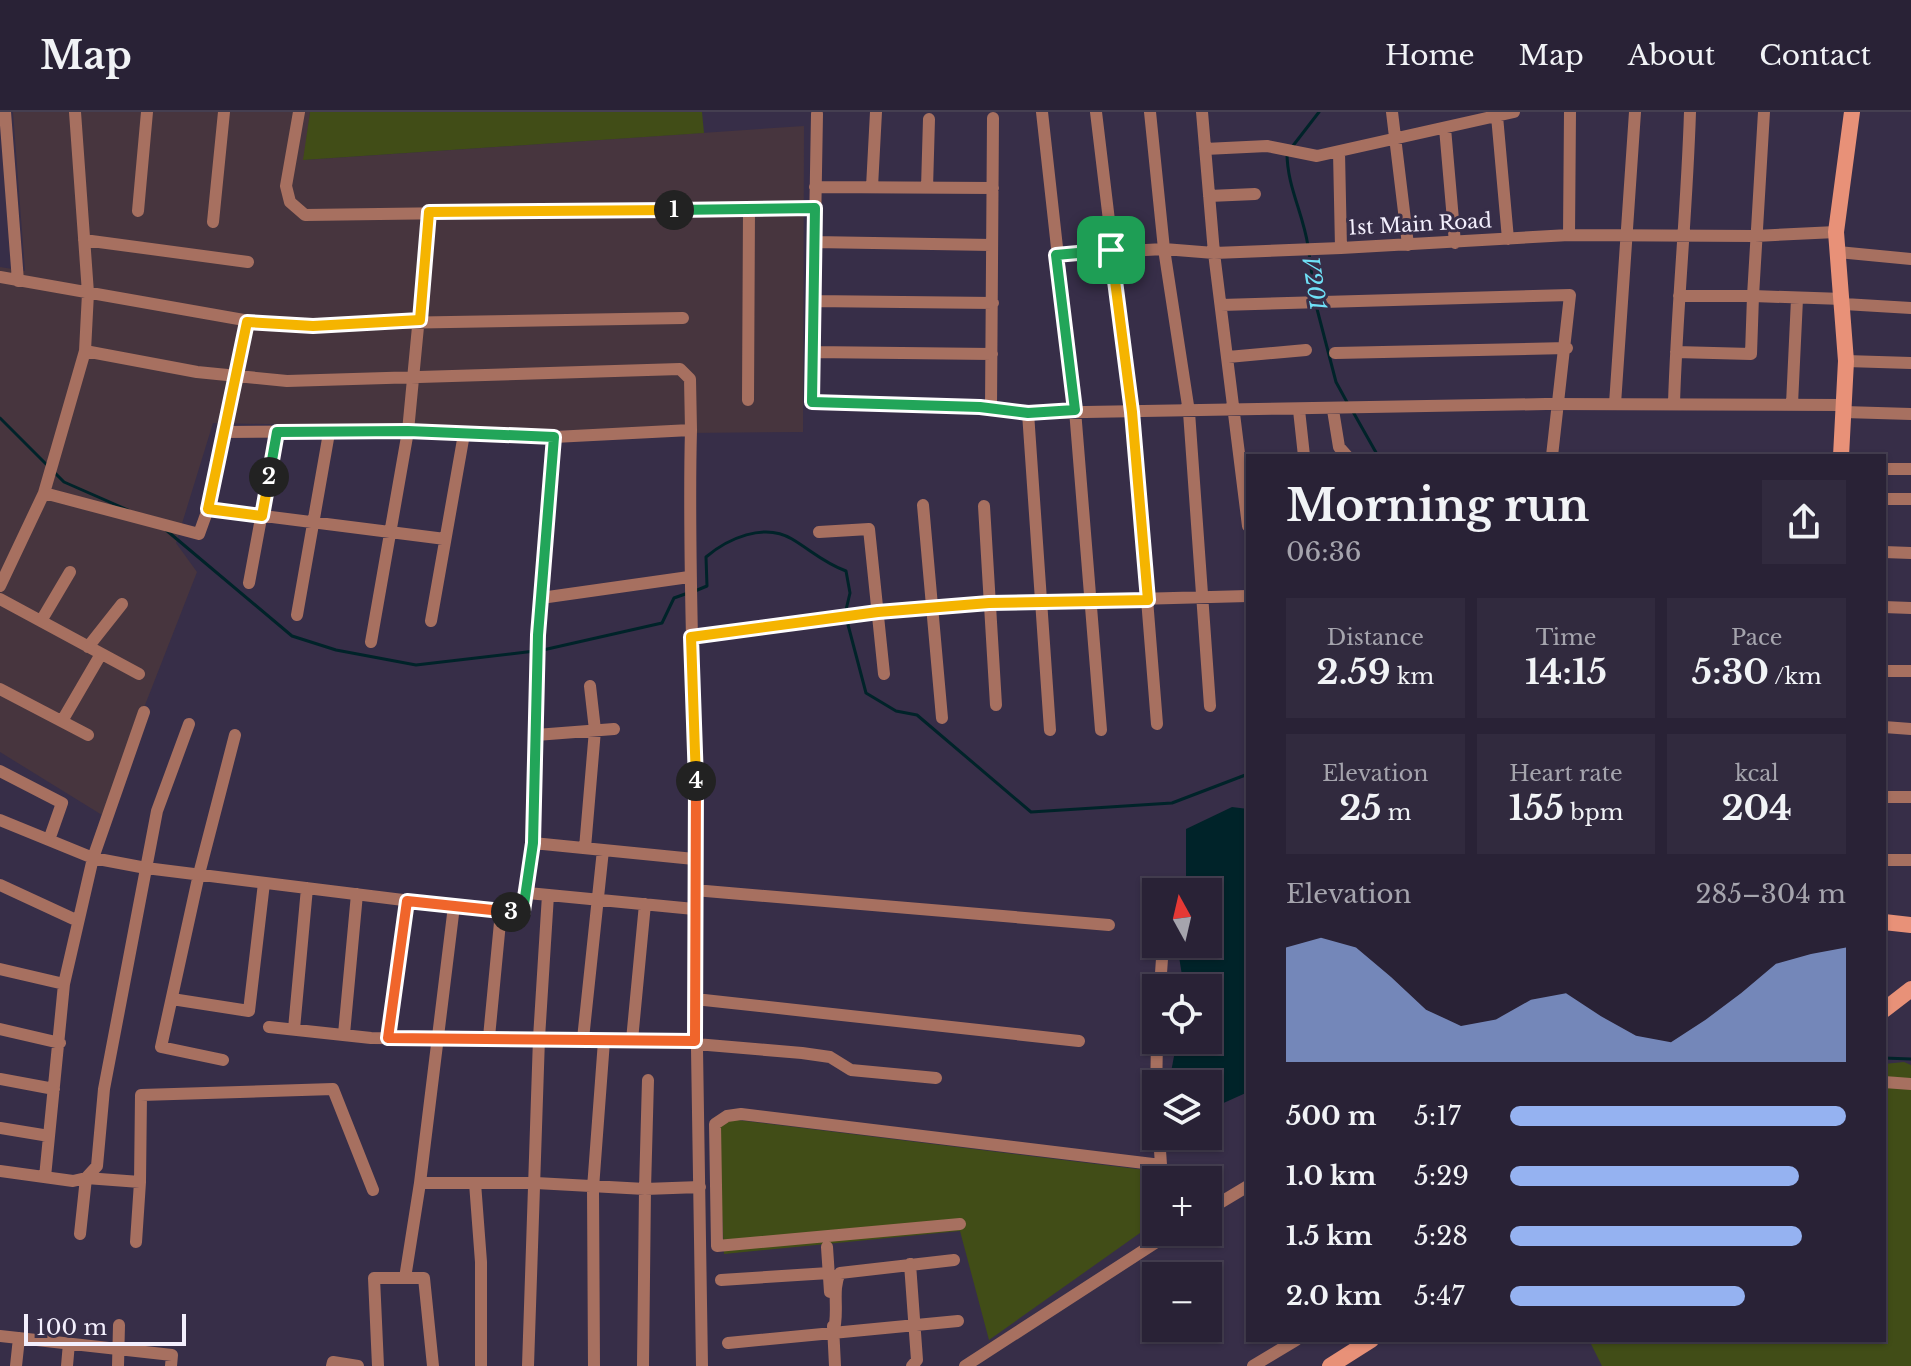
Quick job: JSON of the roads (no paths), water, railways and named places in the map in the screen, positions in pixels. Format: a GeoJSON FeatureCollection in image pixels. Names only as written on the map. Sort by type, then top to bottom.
{"type":"FeatureCollection","features":[{"type":"Feature","properties":{"kind":"street"},"geometry":{"type":"LineString","coordinates":[[5,112],[18,281]]}},
{"type":"Feature","properties":{"kind":"street"},"geometry":{"type":"LineString","coordinates":[[0,586],[44,493],[85,351],[88,293],[75,112]]}},
{"type":"Feature","properties":{"kind":"street"},"geometry":{"type":"LineString","coordinates":[[138,211],[147,112]]}},
{"type":"Feature","properties":{"kind":"street"},"geometry":{"type":"LineString","coordinates":[[213,222],[224,112]]}},
{"type":"Feature","properties":{"kind":"street"},"geometry":{"type":"LineString","coordinates":[[299,112],[286,186],[290,202],[305,215],[815,208]]}},
{"type":"Feature","properties":{"kind":"street"},"geometry":{"type":"LineString","coordinates":[[872,187],[876,112]]}},
{"type":"Feature","properties":{"kind":"street"},"geometry":{"type":"LineString","coordinates":[[1042,112],[1075,410],[1101,730]]}},
{"type":"Feature","properties":{"kind":"street"},"geometry":{"type":"LineString","coordinates":[[1096,112],[1132,412],[1157,724]]}},
{"type":"Feature","properties":{"kind":"street"},"geometry":{"type":"LineString","coordinates":[[1150,112],[1164,249],[1189,412],[1210,706]]}},
{"type":"Feature","properties":{"kind":"street"},"geometry":{"type":"LineString","coordinates":[[1202,112],[1214,253],[1246,508]]}},
{"type":"Feature","properties":{"kind":"street"},"geometry":{"type":"LineString","coordinates":[[1392,112],[1408,245]]}},
{"type":"Feature","properties":{"kind":"street"},"geometry":{"type":"LineString","coordinates":[[1205,149],[1267,146],[1317,156],[1514,112]]}},
{"type":"Feature","properties":{"kind":"street"},"geometry":{"type":"LineString","coordinates":[[1569,235],[1570,112]]}},
{"type":"Feature","properties":{"kind":"street"},"geometry":{"type":"LineString","coordinates":[[1615,404],[1635,112]]}},
{"type":"Feature","properties":{"kind":"street"},"geometry":{"type":"LineString","coordinates":[[1674,403],[1679,296],[1686,236],[1690,112]]}},
{"type":"Feature","properties":{"kind":"street"},"geometry":{"type":"LineString","coordinates":[[1676,352],[1751,354],[1764,112]]}},
{"type":"Feature","properties":{"kind":"street"},"geometry":{"type":"LineString","coordinates":[[1841,454],[1846,361],[1844,302],[1836,232],[1852,112]]}},
{"type":"Feature","properties":{"kind":"street"},"geometry":{"type":"LineString","coordinates":[[817,114],[812,402],[991,408],[1028,413],[1561,404],[1792,404],[1911,414]]}},
{"type":"Feature","properties":{"kind":"street"},"geometry":{"type":"LineString","coordinates":[[1497,116],[1508,239]]}},
{"type":"Feature","properties":{"kind":"street"},"geometry":{"type":"LineString","coordinates":[[991,408],[993,118]]}},
{"type":"Feature","properties":{"kind":"street"},"geometry":{"type":"LineString","coordinates":[[927,188],[929,119]]}},
{"type":"Feature","properties":{"kind":"street"},"geometry":{"type":"LineString","coordinates":[[1445,128],[1455,243]]}},
{"type":"Feature","properties":{"kind":"street"},"geometry":{"type":"LineString","coordinates":[[1339,152],[1341,248]]}},
{"type":"Feature","properties":{"kind":"street"},"geometry":{"type":"LineString","coordinates":[[815,187],[993,188]]}},
{"type":"Feature","properties":{"kind":"street"},"geometry":{"type":"LineString","coordinates":[[1209,196],[1255,194]]}},
{"type":"Feature","properties":{"kind":"street"},"geometry":{"type":"LineString","coordinates":[[748,400],[749,209]]}},
{"type":"Feature","properties":{"kind":"street"},"geometry":{"type":"LineString","coordinates":[[371,642],[408,431],[429,212]]}},
{"type":"Feature","properties":{"kind":"street","name":"1st Main Road"},"geometry":{"type":"LineString","coordinates":[[1056,255],[1164,249],[1214,253],[1628,233],[1755,236],[1836,232]]}},
{"type":"Feature","properties":{"kind":"street"},"geometry":{"type":"LineString","coordinates":[[84,240],[248,262]]}},
{"type":"Feature","properties":{"kind":"street"},"geometry":{"type":"LineString","coordinates":[[814,242],[992,245]]}},
{"type":"Feature","properties":{"kind":"street"},"geometry":{"type":"LineString","coordinates":[[1838,252],[1911,259]]}},
{"type":"Feature","properties":{"kind":"street"},"geometry":{"type":"LineString","coordinates":[[0,277],[247,322],[313,326],[420,320],[683,318]]}},
{"type":"Feature","properties":{"kind":"street"},"geometry":{"type":"LineString","coordinates":[[1221,305],[1570,295],[1561,404],[1552,454]]}},
{"type":"Feature","properties":{"kind":"street"},"geometry":{"type":"LineString","coordinates":[[1679,296],[1753,296],[1911,308]]}},
{"type":"Feature","properties":{"kind":"street"},"geometry":{"type":"LineString","coordinates":[[1792,404],[1797,299]]}},
{"type":"Feature","properties":{"kind":"street"},"geometry":{"type":"LineString","coordinates":[[812,301],[993,303]]}},
{"type":"Feature","properties":{"kind":"street"},"geometry":{"type":"LineString","coordinates":[[44,493],[154,525],[199,534],[208,509],[247,322]]}},
{"type":"Feature","properties":{"kind":"street"},"geometry":{"type":"LineString","coordinates":[[1335,353],[1567,348]]}},
{"type":"Feature","properties":{"kind":"street"},"geometry":{"type":"LineString","coordinates":[[1228,357],[1306,350]]}},
{"type":"Feature","properties":{"kind":"street"},"geometry":{"type":"LineString","coordinates":[[85,351],[236,377],[298,382],[413,375],[680,369],[690,379],[689,581],[702,1366]]}},
{"type":"Feature","properties":{"kind":"street"},"geometry":{"type":"LineString","coordinates":[[811,352],[992,354]]}},
{"type":"Feature","properties":{"kind":"street"},"geometry":{"type":"LineString","coordinates":[[1846,361],[1911,363]]}},
{"type":"Feature","properties":{"kind":"street"},"geometry":{"type":"LineString","coordinates":[[1299,410],[1304,454]]}},
{"type":"Feature","properties":{"kind":"street"},"geometry":{"type":"LineString","coordinates":[[1345,410],[1339,447],[1345,454]]}},
{"type":"Feature","properties":{"kind":"street"},"geometry":{"type":"LineString","coordinates":[[1028,413],[1050,730]]}},
{"type":"Feature","properties":{"kind":"street"},"geometry":{"type":"LineString","coordinates":[[224,432],[408,431],[554,437],[691,430]]}},
{"type":"Feature","properties":{"kind":"street"},"geometry":{"type":"LineString","coordinates":[[249,583],[277,432]]}},
{"type":"Feature","properties":{"kind":"street"},"geometry":{"type":"LineString","coordinates":[[297,615],[329,433]]}},
{"type":"Feature","properties":{"kind":"street"},"geometry":{"type":"LineString","coordinates":[[431,621],[464,434]]}},
{"type":"Feature","properties":{"kind":"street"},"geometry":{"type":"LineString","coordinates":[[0,820],[93,858],[146,868],[501,912],[523,911],[533,843],[538,643],[554,437]]}},
{"type":"Feature","properties":{"kind":"street"},"geometry":{"type":"LineString","coordinates":[[1886,469],[1911,469]]}},
{"type":"Feature","properties":{"kind":"street"},"geometry":{"type":"LineString","coordinates":[[1886,499],[1911,499]]}},
{"type":"Feature","properties":{"kind":"street"},"geometry":{"type":"LineString","coordinates":[[923,505],[942,718]]}},
{"type":"Feature","properties":{"kind":"street"},"geometry":{"type":"LineString","coordinates":[[984,506],[996,705]]}},
{"type":"Feature","properties":{"kind":"street"},"geometry":{"type":"LineString","coordinates":[[208,509],[445,539]]}},
{"type":"Feature","properties":{"kind":"street"},"geometry":{"type":"LineString","coordinates":[[819,532],[869,529],[884,674]]}},
{"type":"Feature","properties":{"kind":"street"},"geometry":{"type":"LineString","coordinates":[[1886,552],[1911,553]]}},
{"type":"Feature","properties":{"kind":"street"},"geometry":{"type":"LineString","coordinates":[[41,621],[70,572]]}},
{"type":"Feature","properties":{"kind":"street"},"geometry":{"type":"LineString","coordinates":[[541,598],[689,581]]}},
{"type":"Feature","properties":{"kind":"street"},"geometry":{"type":"LineString","coordinates":[[691,637],[878,612],[989,603],[1203,600],[1246,596]]}},
{"type":"Feature","properties":{"kind":"street"},"geometry":{"type":"LineString","coordinates":[[0,599],[139,674]]}},
{"type":"Feature","properties":{"kind":"street"},"geometry":{"type":"LineString","coordinates":[[88,647],[122,604]]}},
{"type":"Feature","properties":{"kind":"street"},"geometry":{"type":"LineString","coordinates":[[1886,607],[1911,608]]}},
{"type":"Feature","properties":{"kind":"street"},"geometry":{"type":"LineString","coordinates":[[62,721],[101,654]]}},
{"type":"Feature","properties":{"kind":"street"},"geometry":{"type":"LineString","coordinates":[[1886,671],[1911,671]]}},
{"type":"Feature","properties":{"kind":"street"},"geometry":{"type":"LineString","coordinates":[[585,848],[595,730],[590,686]]}},
{"type":"Feature","properties":{"kind":"street"},"geometry":{"type":"LineString","coordinates":[[0,689],[88,735]]}},
{"type":"Feature","properties":{"kind":"street"},"geometry":{"type":"LineString","coordinates":[[45,1177],[64,984],[93,858],[144,712]]}},
{"type":"Feature","properties":{"kind":"street"},"geometry":{"type":"LineString","coordinates":[[80,1234],[86,1178],[97,1166],[104,1089],[157,811],[189,724]]}},
{"type":"Feature","properties":{"kind":"street"},"geometry":{"type":"LineString","coordinates":[[1886,727],[1911,729]]}},
{"type":"Feature","properties":{"kind":"street"},"geometry":{"type":"LineString","coordinates":[[536,735],[614,729]]}},
{"type":"Feature","properties":{"kind":"street"},"geometry":{"type":"LineString","coordinates":[[223,1060],[161,1047],[199,874],[235,735]]}},
{"type":"Feature","properties":{"kind":"street"},"geometry":{"type":"LineString","coordinates":[[0,771],[62,803],[49,840]]}},
{"type":"Feature","properties":{"kind":"street"},"geometry":{"type":"LineString","coordinates":[[1886,797],[1911,797]]}},
{"type":"Feature","properties":{"kind":"street"},"geometry":{"type":"LineString","coordinates":[[533,843],[694,859]]}},
{"type":"Feature","properties":{"kind":"street"},"geometry":{"type":"LineString","coordinates":[[583,1039],[603,850]]}},
{"type":"Feature","properties":{"kind":"street"},"geometry":{"type":"LineString","coordinates":[[1886,860],[1911,860]]}},
{"type":"Feature","properties":{"kind":"street"},"geometry":{"type":"LineString","coordinates":[[172,999],[249,1011],[264,883]]}},
{"type":"Feature","properties":{"kind":"street"},"geometry":{"type":"LineString","coordinates":[[0,885],[78,921]]}},
{"type":"Feature","properties":{"kind":"street"},"geometry":{"type":"LineString","coordinates":[[294,1029],[307,888]]}},
{"type":"Feature","properties":{"kind":"street"},"geometry":{"type":"LineString","coordinates":[[694,890],[1109,925]]}},
{"type":"Feature","properties":{"kind":"street"},"geometry":{"type":"LineString","coordinates":[[528,893],[694,909]]}},
{"type":"Feature","properties":{"kind":"street"},"geometry":{"type":"LineString","coordinates":[[344,1034],[357,894]]}},
{"type":"Feature","properties":{"kind":"street"},"geometry":{"type":"LineString","coordinates":[[528,1366],[539,1038],[548,895]]}},
{"type":"Feature","properties":{"kind":"street"},"geometry":{"type":"LineString","coordinates":[[388,1038],[407,901]]}},
{"type":"Feature","properties":{"kind":"street"},"geometry":{"type":"LineString","coordinates":[[632,1040],[645,904]]}},
{"type":"Feature","properties":{"kind":"street"},"geometry":{"type":"LineString","coordinates":[[405,1278],[420,1183],[454,906]]}},
{"type":"Feature","properties":{"kind":"street"},"geometry":{"type":"LineString","coordinates":[[489,1037],[501,912]]}},
{"type":"Feature","properties":{"kind":"street"},"geometry":{"type":"LineString","coordinates":[[1886,922],[1911,925]]}},
{"type":"Feature","properties":{"kind":"street"},"geometry":{"type":"LineString","coordinates":[[0,969],[64,984]]}},
{"type":"Feature","properties":{"kind":"street"},"geometry":{"type":"LineString","coordinates":[[1886,1008],[1911,989]]}},
{"type":"Feature","properties":{"kind":"street"},"geometry":{"type":"LineString","coordinates":[[695,999],[1079,1041]]}},
{"type":"Feature","properties":{"kind":"street"},"geometry":{"type":"LineString","coordinates":[[1886,1019],[1911,1000]]}},
{"type":"Feature","properties":{"kind":"street"},"geometry":{"type":"LineString","coordinates":[[269,1027],[388,1038],[696,1042],[830,1057],[851,1070],[936,1078]]}},
{"type":"Feature","properties":{"kind":"street"},"geometry":{"type":"LineString","coordinates":[[0,1029],[60,1043]]}},
{"type":"Feature","properties":{"kind":"street"},"geometry":{"type":"LineString","coordinates":[[594,1366],[593,1188],[604,1041]]}},
{"type":"Feature","properties":{"kind":"street"},"geometry":{"type":"LineString","coordinates":[[0,1079],[54,1089]]}},
{"type":"Feature","properties":{"kind":"street"},"geometry":{"type":"LineString","coordinates":[[643,1366],[648,1080]]}},
{"type":"Feature","properties":{"kind":"street"},"geometry":{"type":"LineString","coordinates":[[1886,1082],[1911,1084]]}},
{"type":"Feature","properties":{"kind":"street"},"geometry":{"type":"LineString","coordinates":[[136,1242],[141,1095],[333,1089],[373,1190]]}},
{"type":"Feature","properties":{"kind":"street"},"geometry":{"type":"LineString","coordinates":[[960,1224],[717,1246],[715,1124],[727,1116],[741,1114],[1161,1165],[1160,1150]]}},
{"type":"Feature","properties":{"kind":"street"},"geometry":{"type":"LineString","coordinates":[[0,1128],[49,1136]]}},
{"type":"Feature","properties":{"kind":"street"},"geometry":{"type":"LineString","coordinates":[[0,1171],[73,1181],[86,1178],[140,1182]]}},
{"type":"Feature","properties":{"kind":"street"},"geometry":{"type":"LineString","coordinates":[[420,1183],[536,1183],[645,1189],[700,1187]]}},
{"type":"Feature","properties":{"kind":"street"},"geometry":{"type":"LineString","coordinates":[[475,1183],[481,1262],[481,1366]]}},
{"type":"Feature","properties":{"kind":"street"},"geometry":{"type":"LineString","coordinates":[[1222,1202],[1246,1187]]}},
{"type":"Feature","properties":{"kind":"street"},"geometry":{"type":"LineString","coordinates":[[965,1366],[1150,1246]]}},
{"type":"Feature","properties":{"kind":"street"},"geometry":{"type":"LineString","coordinates":[[827,1247],[835,1366]]}},
{"type":"Feature","properties":{"kind":"street"},"geometry":{"type":"LineString","coordinates":[[833,1333],[838,1321],[837,1279],[840,1273],[954,1260]]}},
{"type":"Feature","properties":{"kind":"street"},"geometry":{"type":"LineString","coordinates":[[910,1264],[917,1360],[912,1366]]}},
{"type":"Feature","properties":{"kind":"street"},"geometry":{"type":"LineString","coordinates":[[721,1280],[829,1273]]}},
{"type":"Feature","properties":{"kind":"street"},"geometry":{"type":"LineString","coordinates":[[378,1366],[374,1278],[424,1278],[433,1366]]}},
{"type":"Feature","properties":{"kind":"street"},"geometry":{"type":"LineString","coordinates":[[728,1343],[958,1321]]}},
{"type":"Feature","properties":{"kind":"street"},"geometry":{"type":"LineString","coordinates":[[118,1366],[119,1325]]}},
{"type":"Feature","properties":{"kind":"street"},"geometry":{"type":"LineString","coordinates":[[0,1336],[172,1355],[171,1366]]}},
{"type":"Feature","properties":{"kind":"street"},"geometry":{"type":"LineString","coordinates":[[16,1366],[19,1338]]}},
{"type":"Feature","properties":{"kind":"street"},"geometry":{"type":"LineString","coordinates":[[1253,1366],[1293,1342]]}},
{"type":"Feature","properties":{"kind":"street"},"geometry":{"type":"LineString","coordinates":[[1330,1366],[1368,1342]]}},
{"type":"Feature","properties":{"kind":"street"},"geometry":{"type":"LineString","coordinates":[[67,1366],[69,1343]]}},
{"type":"Feature","properties":{"kind":"street"},"geometry":{"type":"LineString","coordinates":[[332,1366],[333,1362],[358,1366]]}},
{"type":"Feature","properties":{"kind":"waterway","name":"V201"},"geometry":{"type":"LineString","coordinates":[[1292,147],[1319,112]]}},
{"type":"Feature","properties":{"kind":"waterway","name":"V201"},"geometry":{"type":"LineString","coordinates":[[1287,153],[1308,246]]}},
{"type":"Feature","properties":{"kind":"waterway","name":"V201"},"geometry":{"type":"LineString","coordinates":[[1309,253],[1315,297]]}},
{"type":"Feature","properties":{"kind":"waterway","name":"V201"},"geometry":{"type":"LineString","coordinates":[[1316,305],[1336,382],[1348,404]]}},
{"type":"Feature","properties":{"kind":"waterway","name":"V201"},"geometry":{"type":"LineString","coordinates":[[1352,410],[1377,454]]}},
{"type":"Feature","properties":{"kind":"waterway"},"geometry":{"type":"LineString","coordinates":[[0,418],[48,466]]}},
{"type":"Feature","properties":{"kind":"waterway"},"geometry":{"type":"LineString","coordinates":[[54,472],[64,482],[128,510]]}},
{"type":"Feature","properties":{"kind":"waterway"},"geometry":{"type":"LineString","coordinates":[[166,530],[292,636],[336,650],[416,665],[535,651]]}},
{"type":"Feature","properties":{"kind":"waterway"},"geometry":{"type":"LineString","coordinates":[[695,591],[707,586],[706,557],[735,539],[770,532],[792,539],[846,571],[850,593],[845,614]]}},
{"type":"Feature","properties":{"kind":"waterway"},"geometry":{"type":"LineString","coordinates":[[543,650],[662,623],[674,598],[688,593]]}},
{"type":"Feature","properties":{"kind":"waterway"},"geometry":{"type":"LineString","coordinates":[[847,621],[866,693],[896,711],[917,715],[1031,812],[1172,803],[1246,775]]}},
{"type":"Feature","properties":{"kind":"waterway","name":"V201"},"geometry":{"type":"LineString","coordinates":[[1886,1058],[1911,1059]]}}]}
